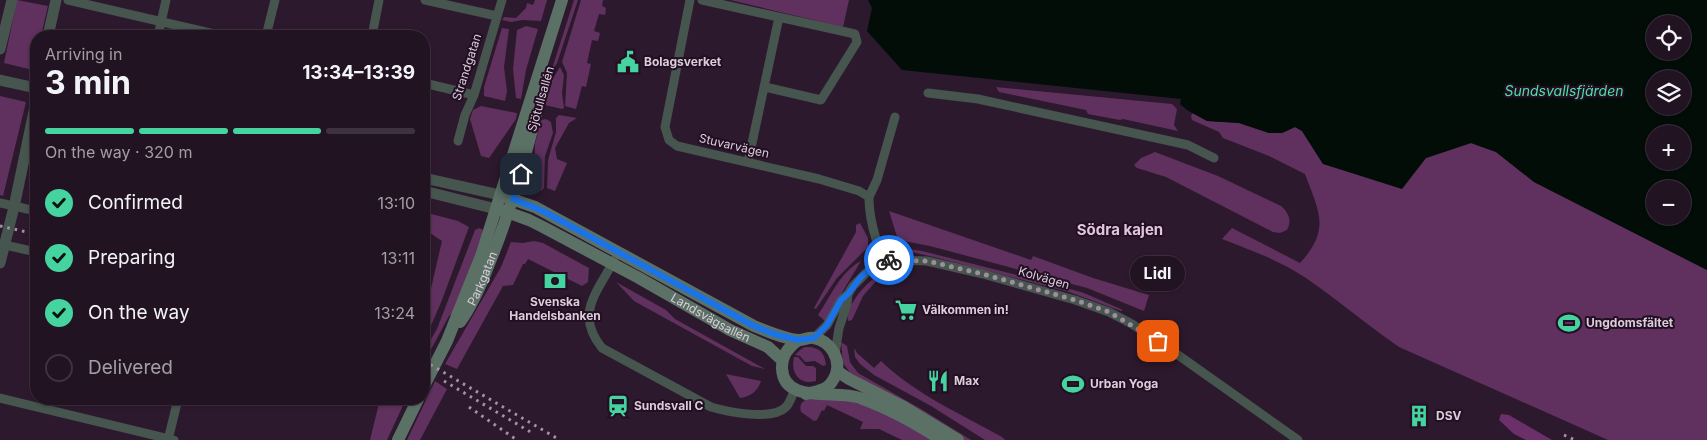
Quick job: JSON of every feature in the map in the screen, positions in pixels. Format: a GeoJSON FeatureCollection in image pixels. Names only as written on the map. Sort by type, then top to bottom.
{"type":"FeatureCollection","features":[{"type":"Feature","properties":{"kind":"main road","name":"Sjötullsallén"},"geometry":{"type":"LineString","coordinates":[[500,195],[526,119],[562,0]]}},
{"type":"Feature","properties":{"kind":"main road","name":"Sjötullsallén"},"geometry":{"type":"LineString","coordinates":[[513,199],[538,104],[570,0]]}},
{"type":"Feature","properties":{"kind":"main road","name":"Landsvägsallén"},"geometry":{"type":"LineString","coordinates":[[500,195],[535,207],[730,330],[768,347],[782,360]]}},
{"type":"Feature","properties":{"kind":"main road"},"geometry":{"type":"LineString","coordinates":[[500,195],[502,210]]}},
{"type":"Feature","properties":{"kind":"main road"},"geometry":{"type":"LineString","coordinates":[[502,210],[513,199]]}},
{"type":"Feature","properties":{"kind":"main road","name":"Landsvägsallén"},"geometry":{"type":"LineString","coordinates":[[502,210],[615,258],[754,326],[774,334],[798,340],[814,338]]}},
{"type":"Feature","properties":{"kind":"main road","name":"Parkgatan"},"geometry":{"type":"LineString","coordinates":[[430,374],[447,341],[482,253],[502,210]]}},
{"type":"Feature","properties":{"kind":"main road"},"geometry":{"type":"LineString","coordinates":[[800,392],[825,389],[833,382],[837,371],[835,354],[829,346],[814,338]]}},
{"type":"Feature","properties":{"kind":"main road"},"geometry":{"type":"LineString","coordinates":[[798,340],[788,349],[782,360],[782,376],[800,392],[858,397],[905,418],[942,440]]}},
{"type":"Feature","properties":{"kind":"main road"},"geometry":{"type":"LineString","coordinates":[[837,371],[902,406],[958,440]]}},
{"type":"Feature","properties":{"kind":"main road"},"geometry":{"type":"LineString","coordinates":[[398,440],[415,405]]}},
{"type":"Feature","properties":{"kind":"street"},"geometry":{"type":"LineString","coordinates":[[0,49],[12,0]]}},
{"type":"Feature","properties":{"kind":"street"},"geometry":{"type":"LineString","coordinates":[[49,30],[56,0]]}},
{"type":"Feature","properties":{"kind":"street"},"geometry":{"type":"LineString","coordinates":[[68,0],[196,30]]}},
{"type":"Feature","properties":{"kind":"street"},"geometry":{"type":"LineString","coordinates":[[159,30],[166,0]]}},
{"type":"Feature","properties":{"kind":"street"},"geometry":{"type":"LineString","coordinates":[[268,30],[275,0]]}},
{"type":"Feature","properties":{"kind":"street"},"geometry":{"type":"LineString","coordinates":[[373,30],[379,0]]}},
{"type":"Feature","properties":{"kind":"street"},"geometry":{"type":"LineString","coordinates":[[425,0],[497,16]]}},
{"type":"Feature","properties":{"kind":"street","name":"Strandgatan"},"geometry":{"type":"LineString","coordinates":[[458,141],[465,115],[474,95],[502,0]]}},
{"type":"Feature","properties":{"kind":"street","name":"Stuvarvägen"},"geometry":{"type":"LineString","coordinates":[[690,0],[664,127],[668,140],[677,146],[836,184],[859,191],[869,197]]}},
{"type":"Feature","properties":{"kind":"street"},"geometry":{"type":"LineString","coordinates":[[702,0],[855,34],[856,42],[821,100],[765,87]]}},
{"type":"Feature","properties":{"kind":"street"},"geometry":{"type":"LineString","coordinates":[[748,162],[779,17]]}},
{"type":"Feature","properties":{"kind":"street"},"geometry":{"type":"LineString","coordinates":[[0,80],[30,87]]}},
{"type":"Feature","properties":{"kind":"street"},"geometry":{"type":"LineString","coordinates":[[430,84],[474,95]]}},
{"type":"Feature","properties":{"kind":"street"},"geometry":{"type":"LineString","coordinates":[[928,93],[978,99],[1188,145],[1214,158]]}},
{"type":"Feature","properties":{"kind":"street"},"geometry":{"type":"LineString","coordinates":[[814,338],[827,325],[841,300],[860,278],[871,268],[883,261],[873,234],[869,215],[869,197],[877,180],[895,118]]}},
{"type":"Feature","properties":{"kind":"street"},"geometry":{"type":"LineString","coordinates":[[0,263],[2,244],[14,207],[30,131]]}},
{"type":"Feature","properties":{"kind":"street"},"geometry":{"type":"LineString","coordinates":[[430,179],[500,195]]}},
{"type":"Feature","properties":{"kind":"street"},"geometry":{"type":"LineString","coordinates":[[430,192],[502,210]]}},
{"type":"Feature","properties":{"kind":"street"},"geometry":{"type":"LineString","coordinates":[[0,203],[30,210]]}},
{"type":"Feature","properties":{"kind":"street"},"geometry":{"type":"LineString","coordinates":[[2,244],[30,251]]}},
{"type":"Feature","properties":{"kind":"street"},"geometry":{"type":"LineString","coordinates":[[615,258],[595,293],[588,322],[595,340],[602,348],[712,407],[734,413],[774,413],[787,406],[800,392]]}},
{"type":"Feature","properties":{"kind":"street","name":"Kolvägen"},"geometry":{"type":"LineString","coordinates":[[883,261],[919,260],[958,268],[1075,300],[1109,312],[1132,324],[1171,350],[1298,440]]}},
{"type":"Feature","properties":{"kind":"street"},"geometry":{"type":"LineString","coordinates":[[835,354],[839,328],[847,304],[848,294]]}},
{"type":"Feature","properties":{"kind":"street"},"geometry":{"type":"LineString","coordinates":[[0,398],[170,440],[177,405]]}},
{"type":"Feature","properties":{"kind":"shaded area"},"geometry":{"type":"Polygon","coordinates":[[[17,0],[48,6],[42,30],[30,30],[30,69],[4,63],[17,0]]]}},
{"type":"Feature","properties":{"kind":"shaded area"},"geometry":{"type":"Polygon","coordinates":[[[535,0],[547,0],[541,21],[523,20],[511,22],[502,20],[504,17],[516,18],[526,8],[527,3],[533,5],[535,0]]]}},
{"type":"Feature","properties":{"kind":"shaded area"},"geometry":{"type":"Polygon","coordinates":[[[574,0],[578,0],[557,63],[551,72],[574,0]]]}},
{"type":"Feature","properties":{"kind":"shaded area"},"geometry":{"type":"Polygon","coordinates":[[[581,0],[603,0],[602,6],[606,8],[605,15],[599,14],[594,31],[600,33],[598,41],[592,40],[587,63],[591,64],[586,87],[582,86],[576,109],[565,106],[567,73],[562,62],[581,0]]]}},
{"type":"Feature","properties":{"kind":"shaded area"},"geometry":{"type":"Polygon","coordinates":[[[730,0],[849,0],[843,27],[730,0]]]}},
{"type":"Feature","properties":{"kind":"shaded area"},"geometry":{"type":"Polygon","coordinates":[[[526,26],[538,29],[526,70],[521,99],[516,98],[513,69],[517,30],[526,26]]]}},
{"type":"Feature","properties":{"kind":"shaded area"},"geometry":{"type":"Polygon","coordinates":[[[502,28],[509,29],[504,67],[507,91],[505,101],[484,96],[484,87],[502,28]]]}},
{"type":"Feature","properties":{"kind":"shaded area"},"geometry":{"type":"Polygon","coordinates":[[[560,67],[564,75],[562,93],[564,108],[562,109],[545,105],[552,80],[560,67]]]}},
{"type":"Feature","properties":{"kind":"shaded area"},"geometry":{"type":"Polygon","coordinates":[[[996,87],[1172,104],[1177,109],[1174,125],[1178,131],[1123,119],[1088,114],[1086,110],[999,92],[996,87]]]}},
{"type":"Feature","properties":{"kind":"shaded area"},"geometry":{"type":"Polygon","coordinates":[[[0,96],[26,102],[3,196],[0,195],[0,96]]]}},
{"type":"Feature","properties":{"kind":"shaded area"},"geometry":{"type":"Polygon","coordinates":[[[481,106],[517,113],[516,119],[489,158],[481,156],[470,119],[473,110],[481,106]]]}},
{"type":"Feature","properties":{"kind":"shaded area","name":"Ungdomsfältet"},"geometry":{"type":"Polygon","coordinates":[[[1193,113],[1207,121],[1239,123],[1269,133],[1282,133],[1295,127],[1302,131],[1323,164],[1426,158],[1471,143],[1496,152],[1534,182],[1707,270],[1707,440],[1608,440],[1399,347],[1318,286],[1296,272],[1265,256],[1222,239],[1232,228],[1300,263],[1316,240],[1319,230],[1318,210],[1305,174],[1269,156],[1223,138],[1219,132],[1192,120],[1191,116],[1193,113]]]}},
{"type":"Feature","properties":{"kind":"shaded area"},"geometry":{"type":"Polygon","coordinates":[[[559,115],[577,118],[569,123],[555,148],[557,159],[567,163],[555,191],[547,188],[548,160],[556,132],[556,118],[559,115]]]}},
{"type":"Feature","properties":{"kind":"shaded area"},"geometry":{"type":"Polygon","coordinates":[[[546,119],[551,122],[553,133],[545,156],[544,188],[541,191],[535,186],[534,181],[535,144],[541,120],[546,119]]]}},
{"type":"Feature","properties":{"kind":"shaded area"},"geometry":{"type":"Polygon","coordinates":[[[1155,152],[1218,176],[1281,206],[1289,217],[1287,230],[1280,233],[1273,232],[1166,177],[1137,168],[1134,165],[1141,158],[1155,152]]]}},
{"type":"Feature","properties":{"kind":"shaded area"},"geometry":{"type":"Polygon","coordinates":[[[889,211],[1031,260],[1033,256],[1093,278],[1149,295],[1144,311],[1087,288],[930,246],[898,240],[889,211]]]}},
{"type":"Feature","properties":{"kind":"shaded area"},"geometry":{"type":"Polygon","coordinates":[[[430,214],[458,221],[469,227],[430,328],[430,293],[442,241],[430,233],[430,214]]]}},
{"type":"Feature","properties":{"kind":"shaded area"},"geometry":{"type":"Polygon","coordinates":[[[860,223],[868,238],[868,247],[837,278],[816,309],[814,308],[856,232],[856,225],[860,223]]]}},
{"type":"Feature","properties":{"kind":"shaded area"},"geometry":{"type":"Polygon","coordinates":[[[479,228],[483,230],[482,236],[452,314],[449,316],[430,351],[430,341],[437,329],[475,230],[479,228]]]}},
{"type":"Feature","properties":{"kind":"shaded area"},"geometry":{"type":"Polygon","coordinates":[[[534,241],[543,243],[589,268],[588,282],[582,286],[528,259],[523,264],[513,285],[503,286],[457,369],[445,364],[501,267],[511,242],[523,243],[534,241]]]}},
{"type":"Feature","properties":{"kind":"shaded area"},"geometry":{"type":"Polygon","coordinates":[[[897,249],[922,251],[1053,284],[1084,293],[1123,310],[1121,311],[1069,292],[934,257],[911,252],[900,252],[897,249]]]}},
{"type":"Feature","properties":{"kind":"shaded area"},"geometry":{"type":"Polygon","coordinates":[[[861,261],[825,321],[818,315],[842,278],[854,265],[861,261]]]}},
{"type":"Feature","properties":{"kind":"shaded area"},"geometry":{"type":"Polygon","coordinates":[[[897,269],[903,271],[877,280],[863,296],[852,320],[848,321],[848,315],[853,302],[862,290],[878,276],[897,269]]]}},
{"type":"Feature","properties":{"kind":"shaded area"},"geometry":{"type":"Polygon","coordinates":[[[616,282],[666,310],[675,319],[765,369],[752,366],[634,301],[616,282]]]}},
{"type":"Feature","properties":{"kind":"shaded area"},"geometry":{"type":"Polygon","coordinates":[[[841,342],[847,346],[850,362],[858,373],[971,440],[963,440],[851,374],[843,363],[841,342]]]}},
{"type":"Feature","properties":{"kind":"shaded area"},"geometry":{"type":"Polygon","coordinates":[[[805,347],[820,351],[826,365],[823,366],[815,361],[805,362],[800,356],[795,355],[805,347]]]}},
{"type":"Feature","properties":{"kind":"shaded area"},"geometry":{"type":"Polygon","coordinates":[[[854,348],[874,368],[881,361],[908,384],[1005,440],[985,440],[931,406],[874,375],[860,364],[855,357],[854,348]]]}},
{"type":"Feature","properties":{"kind":"shaded area"},"geometry":{"type":"Polygon","coordinates":[[[794,357],[798,357],[806,366],[816,368],[816,381],[801,380],[797,376],[793,368],[794,357]]]}},
{"type":"Feature","properties":{"kind":"shaded area"},"geometry":{"type":"Polygon","coordinates":[[[726,374],[761,381],[753,393],[740,398],[726,374]]]}},
{"type":"Feature","properties":{"kind":"shaded area"},"geometry":{"type":"Polygon","coordinates":[[[435,381],[447,389],[420,440],[407,440],[424,405],[430,405],[430,392],[435,381]]]}},
{"type":"Feature","properties":{"kind":"shaded area"},"geometry":{"type":"Polygon","coordinates":[[[810,398],[843,399],[882,411],[932,440],[902,440],[879,429],[860,429],[863,422],[827,405],[817,420],[814,421],[801,412],[800,409],[802,403],[810,398]]]}},
{"type":"Feature","properties":{"kind":"shaded area"},"geometry":{"type":"Polygon","coordinates":[[[379,405],[403,405],[387,440],[370,440],[379,405]]]}},
{"type":"Feature","properties":{"kind":"shaded area"},"geometry":{"type":"Polygon","coordinates":[[[1501,414],[1509,415],[1552,440],[1526,440],[1514,434],[1499,420],[1501,414]]]}},
{"type":"Feature","properties":{"kind":"water","name":"Sundsvallsfjärden"},"geometry":{"type":"Polygon","coordinates":[[[868,0],[1707,0],[1707,270],[1534,182],[1496,152],[1471,143],[1426,158],[1402,189],[1323,164],[1302,131],[1295,127],[1282,133],[1269,133],[1239,123],[1207,121],[1187,110],[1180,104],[1181,99],[902,70],[867,31],[872,8],[868,0]]]}},
{"type":"Feature","properties":{"kind":"railway"},"geometry":{"type":"LineString","coordinates":[[0,226],[30,233]]}},
{"type":"Feature","properties":{"kind":"railway"},"geometry":{"type":"LineString","coordinates":[[430,364],[560,440]]}},
{"type":"Feature","properties":{"kind":"railway"},"geometry":{"type":"LineString","coordinates":[[444,381],[534,434]]}},
{"type":"Feature","properties":{"kind":"railway"},"geometry":{"type":"LineString","coordinates":[[469,407],[517,440]]}},
{"type":"Feature","properties":{"kind":"railway"},"geometry":{"type":"LineString","coordinates":[[1564,435],[1575,440]]}},
{"type":"Feature","properties":{"kind":"way so far"},"geometry":{"type":"LineString","coordinates":[[889,260],[927,261],[983,274],[1075,300],[1109,312],[1158,341]]}},
{"type":"Feature","properties":{"kind":"place","name":"Bolagsverket"},"geometry":{"type":"Point","coordinates":[628,62]}},
{"type":"Feature","properties":{"kind":"place","name":"Svenska Handelsbanken"},"geometry":{"type":"Point","coordinates":[555,281]}},
{"type":"Feature","properties":{"kind":"place","name":"Välkommen in!"},"geometry":{"type":"Point","coordinates":[906,310]}},
{"type":"Feature","properties":{"kind":"place","name":"Ungdomsfältet"},"geometry":{"type":"Point","coordinates":[1569,323]}},
{"type":"Feature","properties":{"kind":"place","name":"Lidl"},"geometry":{"type":"Point","coordinates":[1158,341]}},
{"type":"Feature","properties":{"kind":"place","name":"Max"},"geometry":{"type":"Point","coordinates":[938,381]}},
{"type":"Feature","properties":{"kind":"place","name":"Urban Yoga"},"geometry":{"type":"Point","coordinates":[1073,384]}},
{"type":"Feature","properties":{"kind":"place","name":"Sundsvall C"},"geometry":{"type":"Point","coordinates":[618,406]}},
{"type":"Feature","properties":{"kind":"place","name":"DSV"},"geometry":{"type":"Point","coordinates":[1419,416]}},
{"type":"Feature","properties":{"kind":"district","name":"Södra kajen"},"geometry":{"type":"Point","coordinates":[1120,230]}},
{"type":"Feature","properties":{"kind":"route"},"geometry":{"type":"LineString","coordinates":[[521,174],[513,199],[543,211],[754,326],[774,334],[798,340],[814,338],[827,325],[841,300],[860,278],[871,268],[883,261],[889,260]]}}]}
